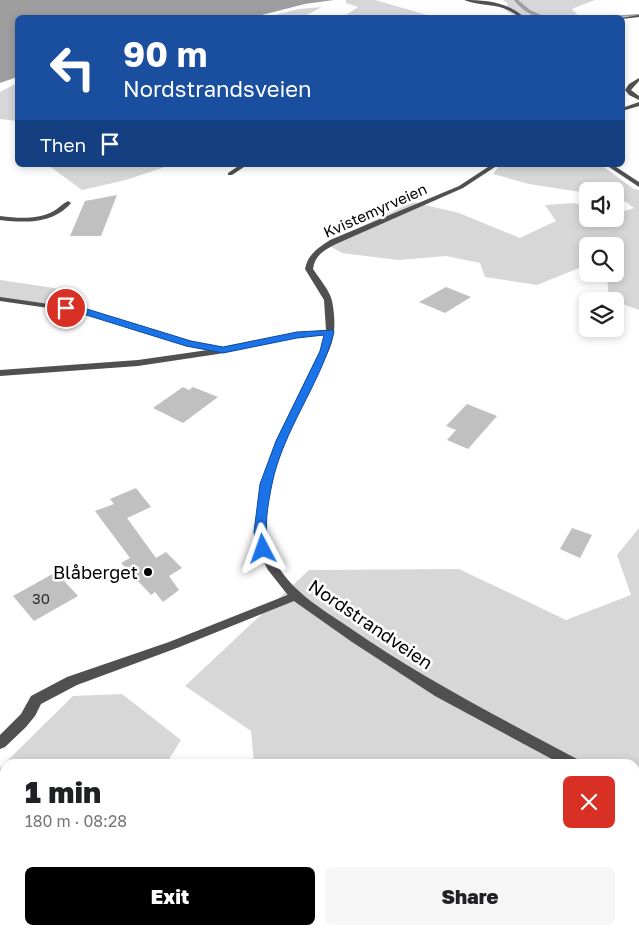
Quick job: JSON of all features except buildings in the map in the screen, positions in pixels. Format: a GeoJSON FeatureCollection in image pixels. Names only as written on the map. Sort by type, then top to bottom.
{"type":"FeatureCollection","features":[{"type":"Feature","properties":{"kind":"street"},"geometry":{"type":"LineString","coordinates":[[466,0],[499,4],[514,10],[520,15]]}},
{"type":"Feature","properties":{"kind":"street"},"geometry":{"type":"LineString","coordinates":[[625,18],[639,16]]}},
{"type":"Feature","properties":{"kind":"street"},"geometry":{"type":"LineString","coordinates":[[631,94],[629,87],[639,79]]}},
{"type":"Feature","properties":{"kind":"street"},"geometry":{"type":"LineString","coordinates":[[625,94],[631,94],[639,98]]}},
{"type":"Feature","properties":{"kind":"street"},"geometry":{"type":"LineString","coordinates":[[625,109],[639,104]]}},
{"type":"Feature","properties":{"kind":"street"},"geometry":{"type":"LineString","coordinates":[[230,174],[241,167]]}},
{"type":"Feature","properties":{"kind":"street","name":"Kvistemyrveien"},"geometry":{"type":"LineString","coordinates":[[330,332],[328,300],[309,270],[310,262],[315,253],[344,237],[461,187],[492,167]]}},
{"type":"Feature","properties":{"kind":"street"},"geometry":{"type":"LineString","coordinates":[[612,167],[639,185]]}},
{"type":"Feature","properties":{"kind":"street"},"geometry":{"type":"LineString","coordinates":[[0,218],[25,220],[46,217],[57,212],[68,203]]}},
{"type":"Feature","properties":{"kind":"street"},"geometry":{"type":"LineString","coordinates":[[0,299],[84,311],[190,344],[223,350]]}},
{"type":"Feature","properties":{"kind":"street"},"geometry":{"type":"LineString","coordinates":[[0,373],[81,369],[195,356],[297,335],[330,332]]}},
{"type":"Feature","properties":{"kind":"street","name":"Nordstrandveien"},"geometry":{"type":"LineString","coordinates":[[330,332],[324,351],[281,441],[266,484],[260,532],[263,549],[274,570],[295,596],[440,692],[565,759]]}},
{"type":"Feature","properties":{"kind":"street"},"geometry":{"type":"LineString","coordinates":[[0,742],[20,725],[33,708],[36,700],[72,681],[173,646],[295,596]]}},
{"type":"Feature","properties":{"kind":"shaded area"},"geometry":{"type":"Polygon","coordinates":[[[0,0],[334,0],[305,4],[262,15],[15,15],[15,78],[0,83],[0,0]]]}},
{"type":"Feature","properties":{"kind":"shaded area"},"geometry":{"type":"Polygon","coordinates":[[[346,0],[375,0],[427,15],[346,15],[358,7],[346,3],[346,0]]]}},
{"type":"Feature","properties":{"kind":"shaded area"},"geometry":{"type":"Polygon","coordinates":[[[503,0],[595,0],[572,9],[578,15],[513,15],[504,9],[508,4],[503,0]]]}},
{"type":"Feature","properties":{"kind":"shaded area"},"geometry":{"type":"Polygon","coordinates":[[[322,7],[307,15],[274,15],[299,9],[322,7]]]}},
{"type":"Feature","properties":{"kind":"shaded area"},"geometry":{"type":"Polygon","coordinates":[[[15,84],[15,121],[0,119],[0,92],[15,84]]]}},
{"type":"Feature","properties":{"kind":"shaded area"},"geometry":{"type":"Polygon","coordinates":[[[51,167],[165,167],[126,180],[82,190],[51,167]]]}},
{"type":"Feature","properties":{"kind":"shaded area"},"geometry":{"type":"Polygon","coordinates":[[[498,167],[604,167],[634,189],[639,190],[639,310],[624,304],[624,292],[608,292],[608,282],[624,282],[624,237],[579,237],[579,268],[537,285],[485,277],[480,263],[446,256],[398,260],[342,253],[326,244],[412,202],[459,213],[520,238],[556,221],[545,205],[575,203],[579,205],[579,227],[624,227],[624,211],[634,208],[624,201],[624,182],[579,182],[579,192],[529,184],[493,174],[498,167]]]}},
{"type":"Feature","properties":{"kind":"shaded area"},"geometry":{"type":"Polygon","coordinates":[[[0,280],[54,288],[77,295],[66,304],[0,301],[0,280]]]}},
{"type":"Feature","properties":{"kind":"shaded area"},"geometry":{"type":"Polygon","coordinates":[[[639,528],[639,759],[254,759],[251,731],[185,686],[309,570],[459,569],[566,620],[631,595],[617,555],[639,528]]]}},
{"type":"Feature","properties":{"kind":"shaded area"},"geometry":{"type":"Polygon","coordinates":[[[122,694],[181,740],[169,759],[9,759],[73,696],[122,694]]]}},
{"type":"Feature","properties":{"kind":"waterway"},"geometry":{"type":"LineString","coordinates":[[516,0],[525,9],[538,15]]}},
{"type":"Feature","properties":{"kind":"waterway"},"geometry":{"type":"LineString","coordinates":[[625,16],[639,15]]}},
{"type":"Feature","properties":{"kind":"place","name":"Blåberget"},"geometry":{"type":"Point","coordinates":[148,572]}},
{"type":"Feature","properties":{"kind":"route"},"geometry":{"type":"LineString","coordinates":[[66,308],[84,311],[190,344],[223,350],[297,335],[330,332],[324,351],[281,441],[266,484],[260,532],[263,549]]}}]}
